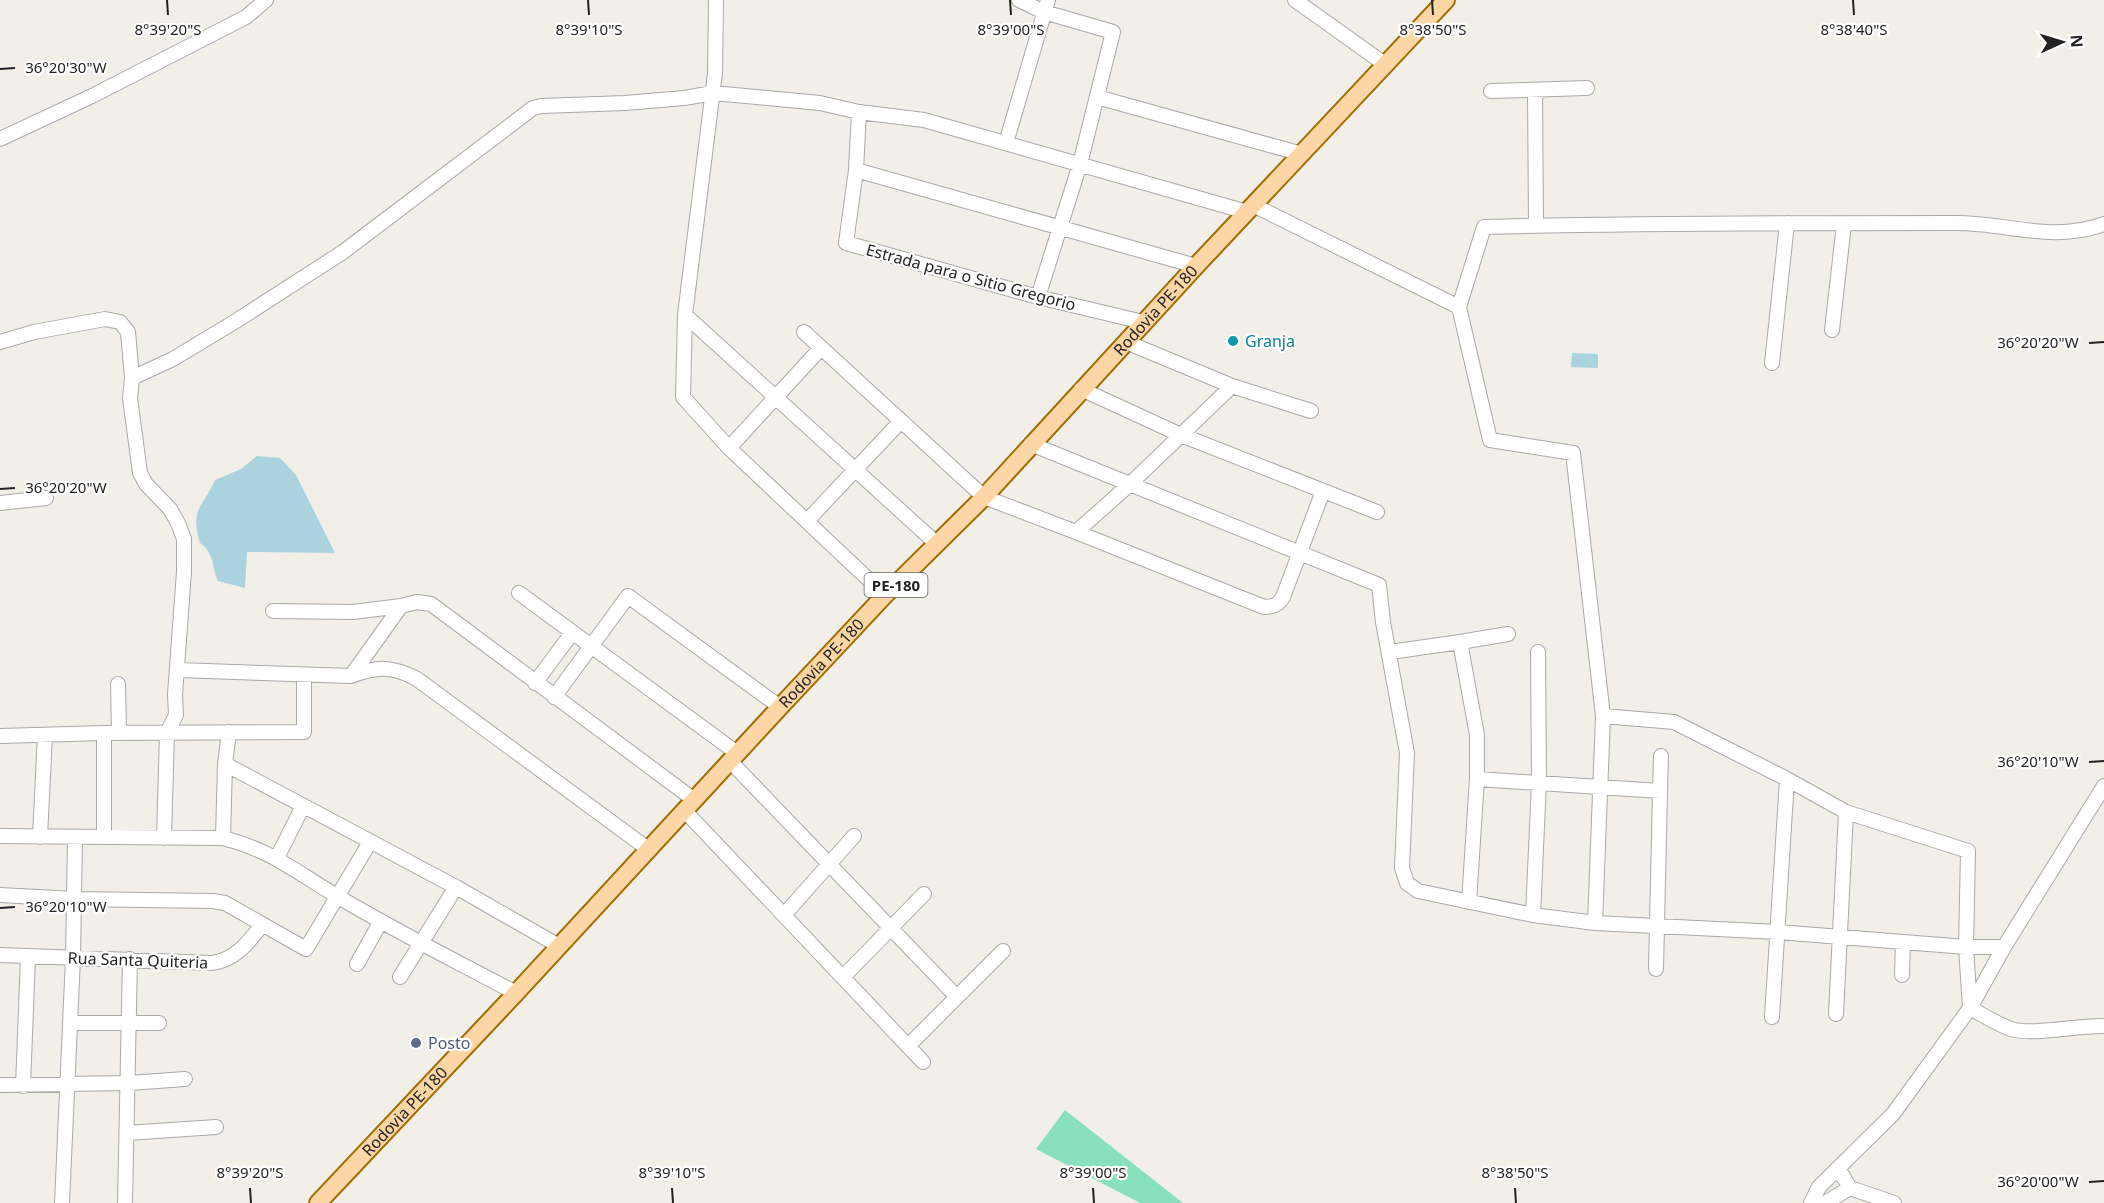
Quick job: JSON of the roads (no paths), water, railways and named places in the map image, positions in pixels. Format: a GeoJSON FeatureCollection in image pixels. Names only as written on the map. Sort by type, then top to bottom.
{"type":"FeatureCollection","features":[{"type":"Feature","properties":{"kind":"main road","name":"Rodovia PE-180"},"geometry":{"type":"LineString","coordinates":[[318,1203],[885,595],[984,497],[1143,322],[1446,0]]}},
{"type":"Feature","properties":{"kind":"street"},"geometry":{"type":"LineString","coordinates":[[0,139],[92,96],[246,17],[266,0]]}},
{"type":"Feature","properties":{"kind":"street"},"geometry":{"type":"LineString","coordinates":[[716,0],[713,93],[686,315],[683,397],[729,448],[885,595]]}},
{"type":"Feature","properties":{"kind":"street"},"geometry":{"type":"LineString","coordinates":[[1019,0],[1046,6],[1113,32],[1080,164],[1038,297]]}},
{"type":"Feature","properties":{"kind":"street"},"geometry":{"type":"LineString","coordinates":[[1295,0],[1386,64]]}},
{"type":"Feature","properties":{"kind":"street"},"geometry":{"type":"LineString","coordinates":[[1006,143],[1046,6]]}},
{"type":"Feature","properties":{"kind":"street"},"geometry":{"type":"LineString","coordinates":[[1491,91],[1587,88]]}},
{"type":"Feature","properties":{"kind":"street"},"geometry":{"type":"LineString","coordinates":[[1535,90],[1536,226]]}},
{"type":"Feature","properties":{"kind":"street"},"geometry":{"type":"LineString","coordinates":[[132,378],[172,359],[343,252],[533,108],[667,100],[713,93],[820,103],[859,112],[924,120],[1080,164],[1250,208],[1459,307]]}},
{"type":"Feature","properties":{"kind":"street"},"geometry":{"type":"LineString","coordinates":[[1097,97],[1302,154]]}},
{"type":"Feature","properties":{"kind":"street","name":"Estrada para o Sitio Gregorio"},"geometry":{"type":"LineString","coordinates":[[859,112],[856,170],[846,243],[1038,297],[1143,322]]}},
{"type":"Feature","properties":{"kind":"street"},"geometry":{"type":"LineString","coordinates":[[856,170],[1196,266]]}},
{"type":"Feature","properties":{"kind":"street"},"geometry":{"type":"LineString","coordinates":[[1772,363],[1787,223]]}},
{"type":"Feature","properties":{"kind":"street"},"geometry":{"type":"LineString","coordinates":[[1596,923],[1603,716],[1573,453],[1490,440],[1459,307],[1484,227],[1960,223],[2059,234],[2077,232],[2104,224]]}},
{"type":"Feature","properties":{"kind":"street"},"geometry":{"type":"LineString","coordinates":[[1832,330],[1844,224]]}},
{"type":"Feature","properties":{"kind":"street"},"geometry":{"type":"LineString","coordinates":[[686,315],[774,398],[937,544]]}},
{"type":"Feature","properties":{"kind":"street"},"geometry":{"type":"LineString","coordinates":[[0,342],[82,322],[112,319],[125,326],[129,332],[132,378],[130,398],[140,472],[147,484],[170,509],[184,539],[184,572],[175,694],[176,715],[167,733],[164,838]]}},
{"type":"Feature","properties":{"kind":"street"},"geometry":{"type":"LineString","coordinates":[[804,332],[984,497],[1264,607],[1275,606],[1280,602],[1323,491]]}},
{"type":"Feature","properties":{"kind":"street"},"geometry":{"type":"LineString","coordinates":[[1126,342],[1232,386],[1311,411]]}},
{"type":"Feature","properties":{"kind":"street"},"geometry":{"type":"LineString","coordinates":[[729,448],[822,348]]}},
{"type":"Feature","properties":{"kind":"street"},"geometry":{"type":"LineString","coordinates":[[1076,532],[1129,485],[1232,386]]}},
{"type":"Feature","properties":{"kind":"street"},"geometry":{"type":"LineString","coordinates":[[1081,389],[1180,435],[1377,512]]}},
{"type":"Feature","properties":{"kind":"street"},"geometry":{"type":"LineString","coordinates":[[807,521],[900,422]]}},
{"type":"Feature","properties":{"kind":"street"},"geometry":{"type":"LineString","coordinates":[[1031,444],[1379,585],[1383,622],[1407,753],[1401,862],[1403,873],[1410,886],[1422,893],[1533,915],[1596,923],[2004,947]]}},
{"type":"Feature","properties":{"kind":"street"},"geometry":{"type":"LineString","coordinates":[[0,503],[46,498]]}},
{"type":"Feature","properties":{"kind":"street"},"geometry":{"type":"LineString","coordinates":[[519,593],[733,757],[828,864],[957,997]]}},
{"type":"Feature","properties":{"kind":"street"},"geometry":{"type":"LineString","coordinates":[[554,697],[628,596],[780,707]]}},
{"type":"Feature","properties":{"kind":"street"},"geometry":{"type":"LineString","coordinates":[[273,611],[353,612],[417,602],[436,607],[689,804],[784,915],[923,1062]]}},
{"type":"Feature","properties":{"kind":"street"},"geometry":{"type":"LineString","coordinates":[[351,676],[401,606]]}},
{"type":"Feature","properties":{"kind":"street"},"geometry":{"type":"LineString","coordinates":[[535,683],[572,633]]}},
{"type":"Feature","properties":{"kind":"street"},"geometry":{"type":"LineString","coordinates":[[1390,652],[1508,634]]}},
{"type":"Feature","properties":{"kind":"street"},"geometry":{"type":"LineString","coordinates":[[1460,642],[1477,735],[1477,779],[1469,902]]}},
{"type":"Feature","properties":{"kind":"street"},"geometry":{"type":"LineString","coordinates":[[1533,915],[1539,782],[1538,652]]}},
{"type":"Feature","properties":{"kind":"street"},"geometry":{"type":"LineString","coordinates":[[178,670],[351,676],[361,672],[401,670],[417,679],[648,849]]}},
{"type":"Feature","properties":{"kind":"street"},"geometry":{"type":"LineString","coordinates":[[0,736],[304,732],[304,675]]}},
{"type":"Feature","properties":{"kind":"street"},"geometry":{"type":"LineString","coordinates":[[118,684],[119,733]]}},
{"type":"Feature","properties":{"kind":"street"},"geometry":{"type":"LineString","coordinates":[[1603,716],[1674,722],[1846,812],[1968,851],[1966,946],[1970,1008]]}},
{"type":"Feature","properties":{"kind":"street"},"geometry":{"type":"LineString","coordinates":[[223,838],[225,764],[229,732]]}},
{"type":"Feature","properties":{"kind":"street"},"geometry":{"type":"LineString","coordinates":[[104,733],[104,837]]}},
{"type":"Feature","properties":{"kind":"street"},"geometry":{"type":"LineString","coordinates":[[40,837],[45,735]]}},
{"type":"Feature","properties":{"kind":"street"},"geometry":{"type":"LineString","coordinates":[[1656,969],[1661,756]]}},
{"type":"Feature","properties":{"kind":"street"},"geometry":{"type":"LineString","coordinates":[[225,764],[456,887],[559,946]]}},
{"type":"Feature","properties":{"kind":"street"},"geometry":{"type":"LineString","coordinates":[[1477,779],[1660,791]]}},
{"type":"Feature","properties":{"kind":"street"},"geometry":{"type":"LineString","coordinates":[[1772,1017],[1786,779]]}},
{"type":"Feature","properties":{"kind":"street"},"geometry":{"type":"LineString","coordinates":[[1811,1203],[1819,1188],[1893,1114],[1970,1008],[2004,947],[2104,786]]}},
{"type":"Feature","properties":{"kind":"street"},"geometry":{"type":"LineString","coordinates":[[277,858],[303,806]]}},
{"type":"Feature","properties":{"kind":"street"},"geometry":{"type":"LineString","coordinates":[[1836,1014],[1846,812]]}},
{"type":"Feature","properties":{"kind":"street"},"geometry":{"type":"LineString","coordinates":[[0,836],[223,838],[247,844],[277,858],[381,921],[516,993]]}},
{"type":"Feature","properties":{"kind":"street"},"geometry":{"type":"LineString","coordinates":[[784,915],[854,836]]}},
{"type":"Feature","properties":{"kind":"street"},"geometry":{"type":"LineString","coordinates":[[62,1203],[73,958],[75,838]]}},
{"type":"Feature","properties":{"kind":"street"},"geometry":{"type":"LineString","coordinates":[[0,896],[225,903],[306,950],[370,842]]}},
{"type":"Feature","properties":{"kind":"street"},"geometry":{"type":"LineString","coordinates":[[400,976],[456,887]]}},
{"type":"Feature","properties":{"kind":"street"},"geometry":{"type":"LineString","coordinates":[[843,977],[924,894]]}},
{"type":"Feature","properties":{"kind":"street"},"geometry":{"type":"LineString","coordinates":[[357,964],[381,921]]}},
{"type":"Feature","properties":{"kind":"street","name":"Rua Santa Quiteria"},"geometry":{"type":"LineString","coordinates":[[0,956],[217,962],[240,951],[262,925]]}},
{"type":"Feature","properties":{"kind":"street"},"geometry":{"type":"LineString","coordinates":[[1902,975],[1903,942]]}},
{"type":"Feature","properties":{"kind":"street"},"geometry":{"type":"LineString","coordinates":[[908,1046],[1003,951]]}},
{"type":"Feature","properties":{"kind":"street"},"geometry":{"type":"LineString","coordinates":[[23,1086],[28,957]]}},
{"type":"Feature","properties":{"kind":"street"},"geometry":{"type":"LineString","coordinates":[[125,1203],[130,958]]}},
{"type":"Feature","properties":{"kind":"street"},"geometry":{"type":"LineString","coordinates":[[1970,1008],[2018,1030],[2104,1026]]}},
{"type":"Feature","properties":{"kind":"street"},"geometry":{"type":"LineString","coordinates":[[70,1023],[159,1023]]}},
{"type":"Feature","properties":{"kind":"street"},"geometry":{"type":"LineString","coordinates":[[0,1085],[185,1080]]}},
{"type":"Feature","properties":{"kind":"street"},"geometry":{"type":"LineString","coordinates":[[127,1133],[216,1127]]}},
{"type":"Feature","properties":{"kind":"street"},"geometry":{"type":"LineString","coordinates":[[1838,1168],[1850,1188],[1894,1203]]}},
{"type":"Feature","properties":{"kind":"street"},"geometry":{"type":"LineString","coordinates":[[1825,1203],[1850,1188]]}},
{"type":"Feature","properties":{"kind":"water"},"geometry":{"type":"Polygon","coordinates":[[[1572,353],[1598,354],[1598,368],[1571,367],[1572,353]]]}},
{"type":"Feature","properties":{"kind":"water"},"geometry":{"type":"Polygon","coordinates":[[[257,456],[280,458],[296,475],[335,553],[247,552],[245,588],[218,581],[208,551],[200,543],[196,523],[198,510],[215,480],[241,469],[257,456]]]}},
{"type":"Feature","properties":{"kind":"place","name":"Granja"},"geometry":{"type":"Point","coordinates":[1233,341]}},
{"type":"Feature","properties":{"kind":"place","name":"Posto"},"geometry":{"type":"Point","coordinates":[416,1043]}}]}
